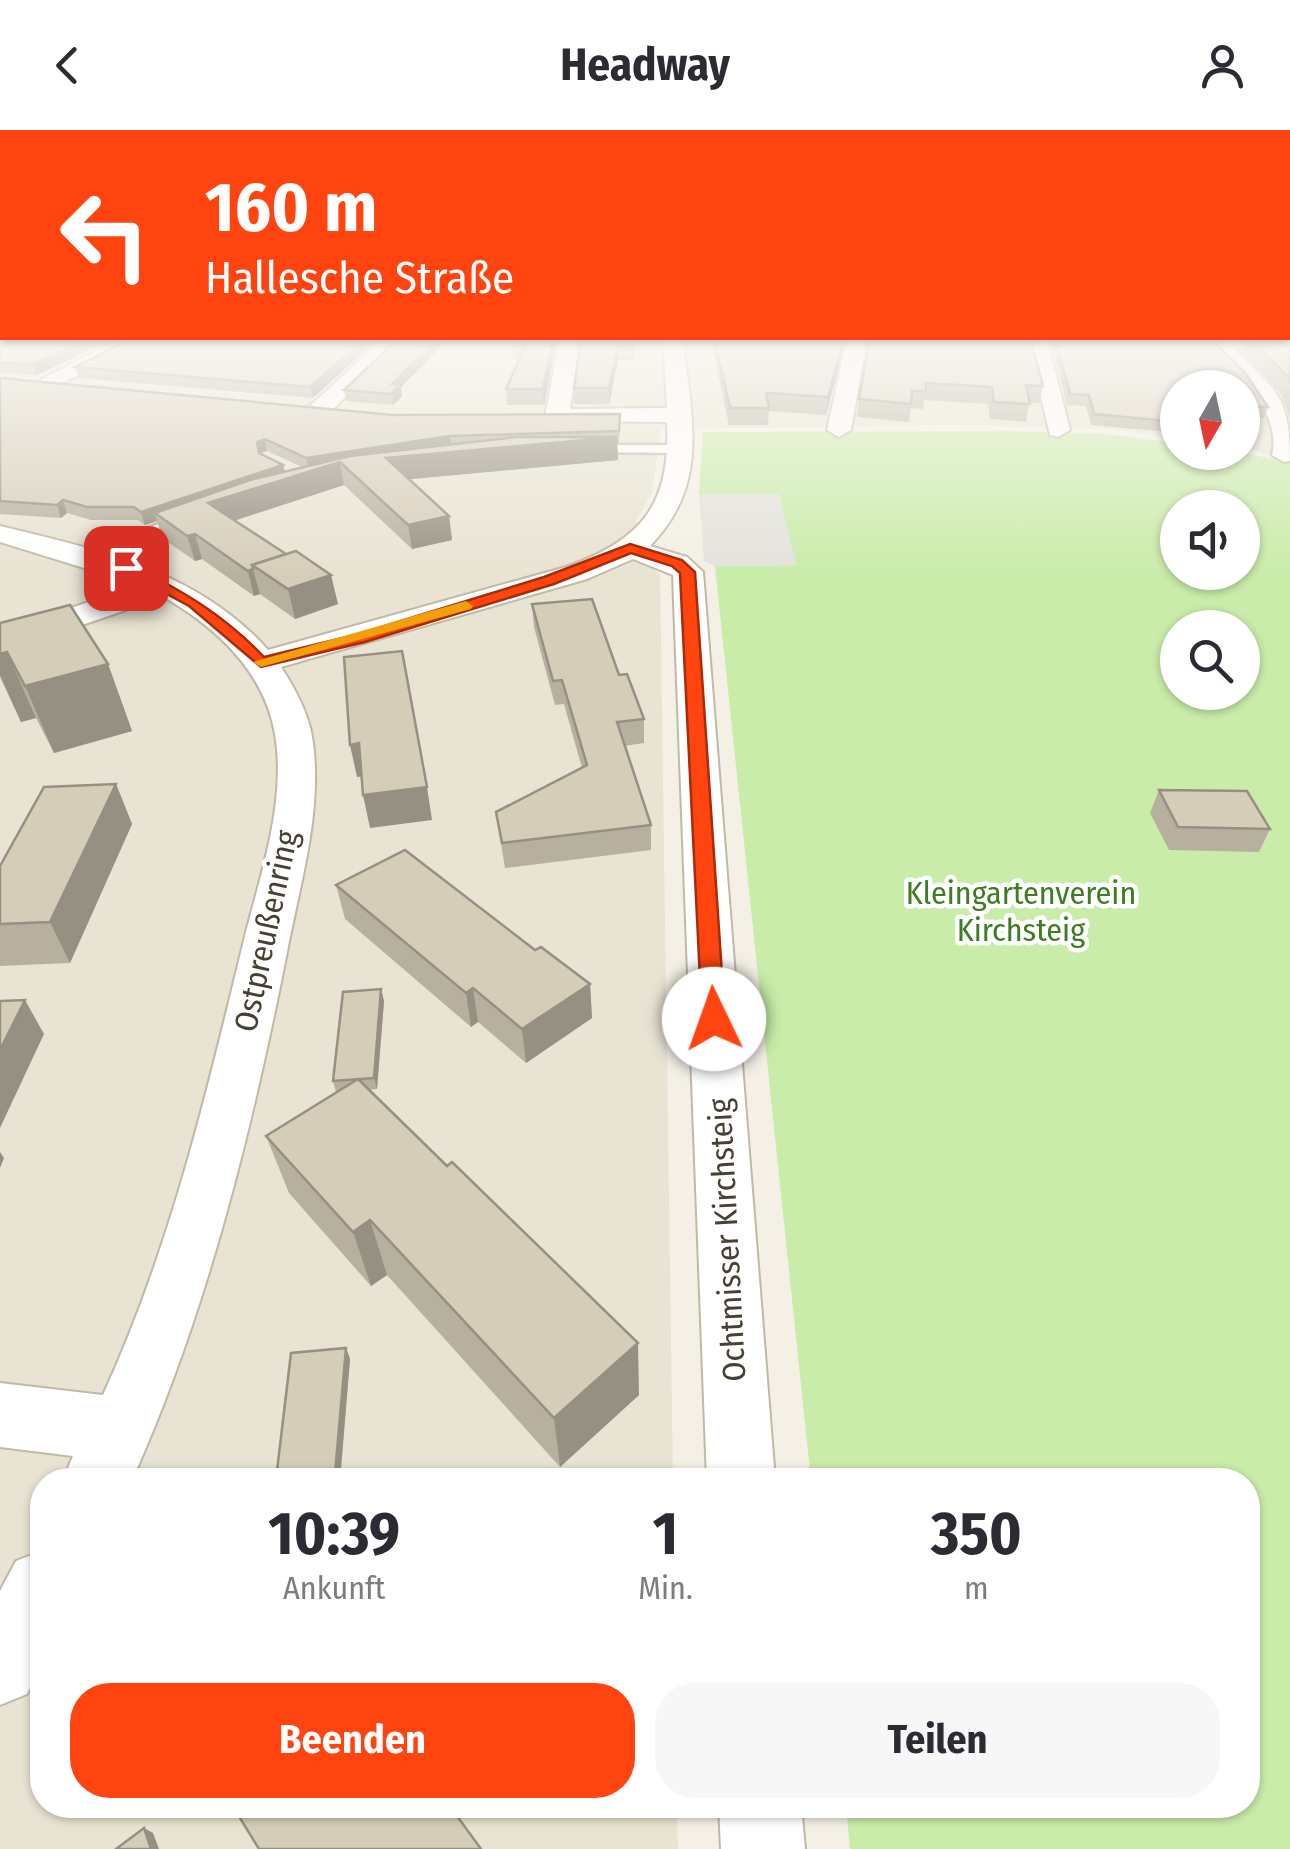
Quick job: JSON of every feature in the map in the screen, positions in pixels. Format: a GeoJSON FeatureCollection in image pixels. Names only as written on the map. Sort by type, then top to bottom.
{"type":"FeatureCollection","features":[{"type":"Feature","properties":{"kind":"street"},"geometry":{"type":"LineString","coordinates":[[261,662],[360,638],[549,580],[630,548],[670,503],[678,483],[679,416]]}},
{"type":"Feature","properties":{"kind":"street"},"geometry":{"type":"LineString","coordinates":[[839,430],[842,416]]}},
{"type":"Feature","properties":{"kind":"street"},"geometry":{"type":"LineString","coordinates":[[1055,416],[1058,430]]}},
{"type":"Feature","properties":{"kind":"street"},"geometry":{"type":"LineString","coordinates":[[1276,416],[1288,443]]}},
{"type":"Feature","properties":{"kind":"street","name":"Ostpreußenring"},"geometry":{"type":"LineString","coordinates":[[0,534],[96,558],[166,586],[226,625],[261,662],[290,721],[295,742],[283,859],[196,1239],[168,1323],[109,1455]]}},
{"type":"Feature","properties":{"kind":"street","name":"Ochtmisser Kirchsteig"},"geometry":{"type":"LineString","coordinates":[[630,548],[677,563],[688,572],[740,1468]]}},
{"type":"Feature","properties":{"kind":"street"},"geometry":{"type":"LineString","coordinates":[[0,643],[166,586]]}},
{"type":"Feature","properties":{"kind":"street"},"geometry":{"type":"LineString","coordinates":[[0,1415],[109,1455]]}},
{"type":"Feature","properties":{"kind":"street"},"geometry":{"type":"LineString","coordinates":[[0,1666],[30,1610]]}},
{"type":"Feature","properties":{"kind":"street"},"geometry":{"type":"LineString","coordinates":[[761,1818],[763,1849]]}},
{"type":"Feature","properties":{"kind":"lane"},"geometry":{"type":"LineString","coordinates":[[564,450],[681,449]]}},
{"type":"Feature","properties":{"kind":"lane"},"geometry":{"type":"LineString","coordinates":[[96,558],[202,507]]}},
{"type":"Feature","properties":{"kind":"shaded area"},"geometry":{"type":"Polygon","coordinates":[[[0,416],[1160,416],[1160,436],[1108,429],[957,425],[661,429],[652,493],[636,521],[654,570],[660,574],[673,1468],[30,1468],[30,1818],[677,1818],[678,1849],[0,1849],[0,416]]]}},
{"type":"Feature","properties":{"kind":"shaded area"},"geometry":{"type":"Polygon","coordinates":[[[1260,416],[1290,416],[1290,461],[1260,452],[1260,416]]]}},
{"type":"Feature","properties":{"kind":"shaded area"},"geometry":{"type":"Polygon","coordinates":[[[699,494],[779,494],[796,565],[715,566],[704,561],[699,494]]]}},
{"type":"Feature","properties":{"kind":"green space","name":"Kleingartenverein Kirchsteig"},"geometry":{"type":"Polygon","coordinates":[[[703,432],[1106,434],[1160,441],[1160,470],[1260,470],[1260,456],[1290,461],[1290,1849],[850,1849],[847,1818],[1260,1818],[1260,1468],[810,1468],[715,566],[795,565],[779,494],[699,494],[703,432]]]}},
{"type":"Feature","properties":{"kind":"building"},"geometry":{"type":"Polygon","coordinates":[[[0,416],[620,416],[619,431],[450,436],[306,458],[265,439],[257,442],[259,453],[283,465],[141,512],[134,507],[87,507],[63,500],[57,505],[0,501],[0,416]]]}},
{"type":"Feature","properties":{"kind":"building"},"geometry":{"type":"Polygon","coordinates":[[[1117,416],[1160,416],[1160,420],[1117,416]]]}},
{"type":"Feature","properties":{"kind":"building"},"geometry":{"type":"Polygon","coordinates":[[[516,437],[617,437],[386,458],[449,516],[408,525],[340,462],[208,503],[286,554],[252,565],[253,569],[248,571],[195,534],[187,536],[155,513],[250,480],[350,456],[516,437]]]}},
{"type":"Feature","properties":{"kind":"building"},"geometry":{"type":"Polygon","coordinates":[[[296,551],[331,575],[288,589],[252,565],[296,551]]]}},
{"type":"Feature","properties":{"kind":"building"},"geometry":{"type":"Polygon","coordinates":[[[592,599],[619,675],[627,674],[644,719],[617,722],[651,825],[502,843],[496,812],[587,765],[562,680],[553,681],[532,604],[592,599]]]}},
{"type":"Feature","properties":{"kind":"building"},"geometry":{"type":"Polygon","coordinates":[[[70,605],[108,664],[25,686],[7,652],[0,654],[0,623],[70,605]]]}},
{"type":"Feature","properties":{"kind":"building"},"geometry":{"type":"Polygon","coordinates":[[[402,651],[427,787],[363,795],[359,743],[350,745],[344,657],[402,651]]]}},
{"type":"Feature","properties":{"kind":"building"},"geometry":{"type":"Polygon","coordinates":[[[116,784],[50,922],[0,924],[0,866],[44,787],[116,784]]]}},
{"type":"Feature","properties":{"kind":"building"},"geometry":{"type":"Polygon","coordinates":[[[1159,790],[1247,791],[1270,829],[1178,827],[1159,790]]]}},
{"type":"Feature","properties":{"kind":"building"},"geometry":{"type":"Polygon","coordinates":[[[405,850],[535,950],[541,947],[590,984],[522,1029],[473,988],[466,993],[336,885],[405,850]]]}},
{"type":"Feature","properties":{"kind":"building"},"geometry":{"type":"Polygon","coordinates":[[[381,989],[374,1078],[333,1081],[343,992],[381,989]]]}},
{"type":"Feature","properties":{"kind":"building"},"geometry":{"type":"Polygon","coordinates":[[[25,1000],[0,1050],[0,1001],[25,1000]]]}},
{"type":"Feature","properties":{"kind":"building"},"geometry":{"type":"Polygon","coordinates":[[[358,1079],[447,1166],[452,1162],[638,1343],[554,1418],[370,1220],[353,1232],[266,1136],[358,1079]]]}},
{"type":"Feature","properties":{"kind":"building"},"geometry":{"type":"Polygon","coordinates":[[[346,1348],[335,1468],[277,1468],[291,1353],[346,1348]]]}},
{"type":"Feature","properties":{"kind":"building"},"geometry":{"type":"Polygon","coordinates":[[[240,1818],[458,1818],[481,1849],[259,1849],[240,1818]]]}},
{"type":"Feature","properties":{"kind":"building"},"geometry":{"type":"Polygon","coordinates":[[[144,1828],[151,1849],[116,1849],[144,1828]]]}},
{"type":"Feature","properties":{"kind":"slow traffic"},"geometry":{"type":"LineString","coordinates":[[261,662],[466,606]]}},
{"type":"Feature","properties":{"kind":"route"},"geometry":{"type":"LineString","coordinates":[[126,568],[194,602],[226,625],[261,662],[360,638],[549,580],[630,548],[677,563],[688,572],[714,1019]]}}]}
